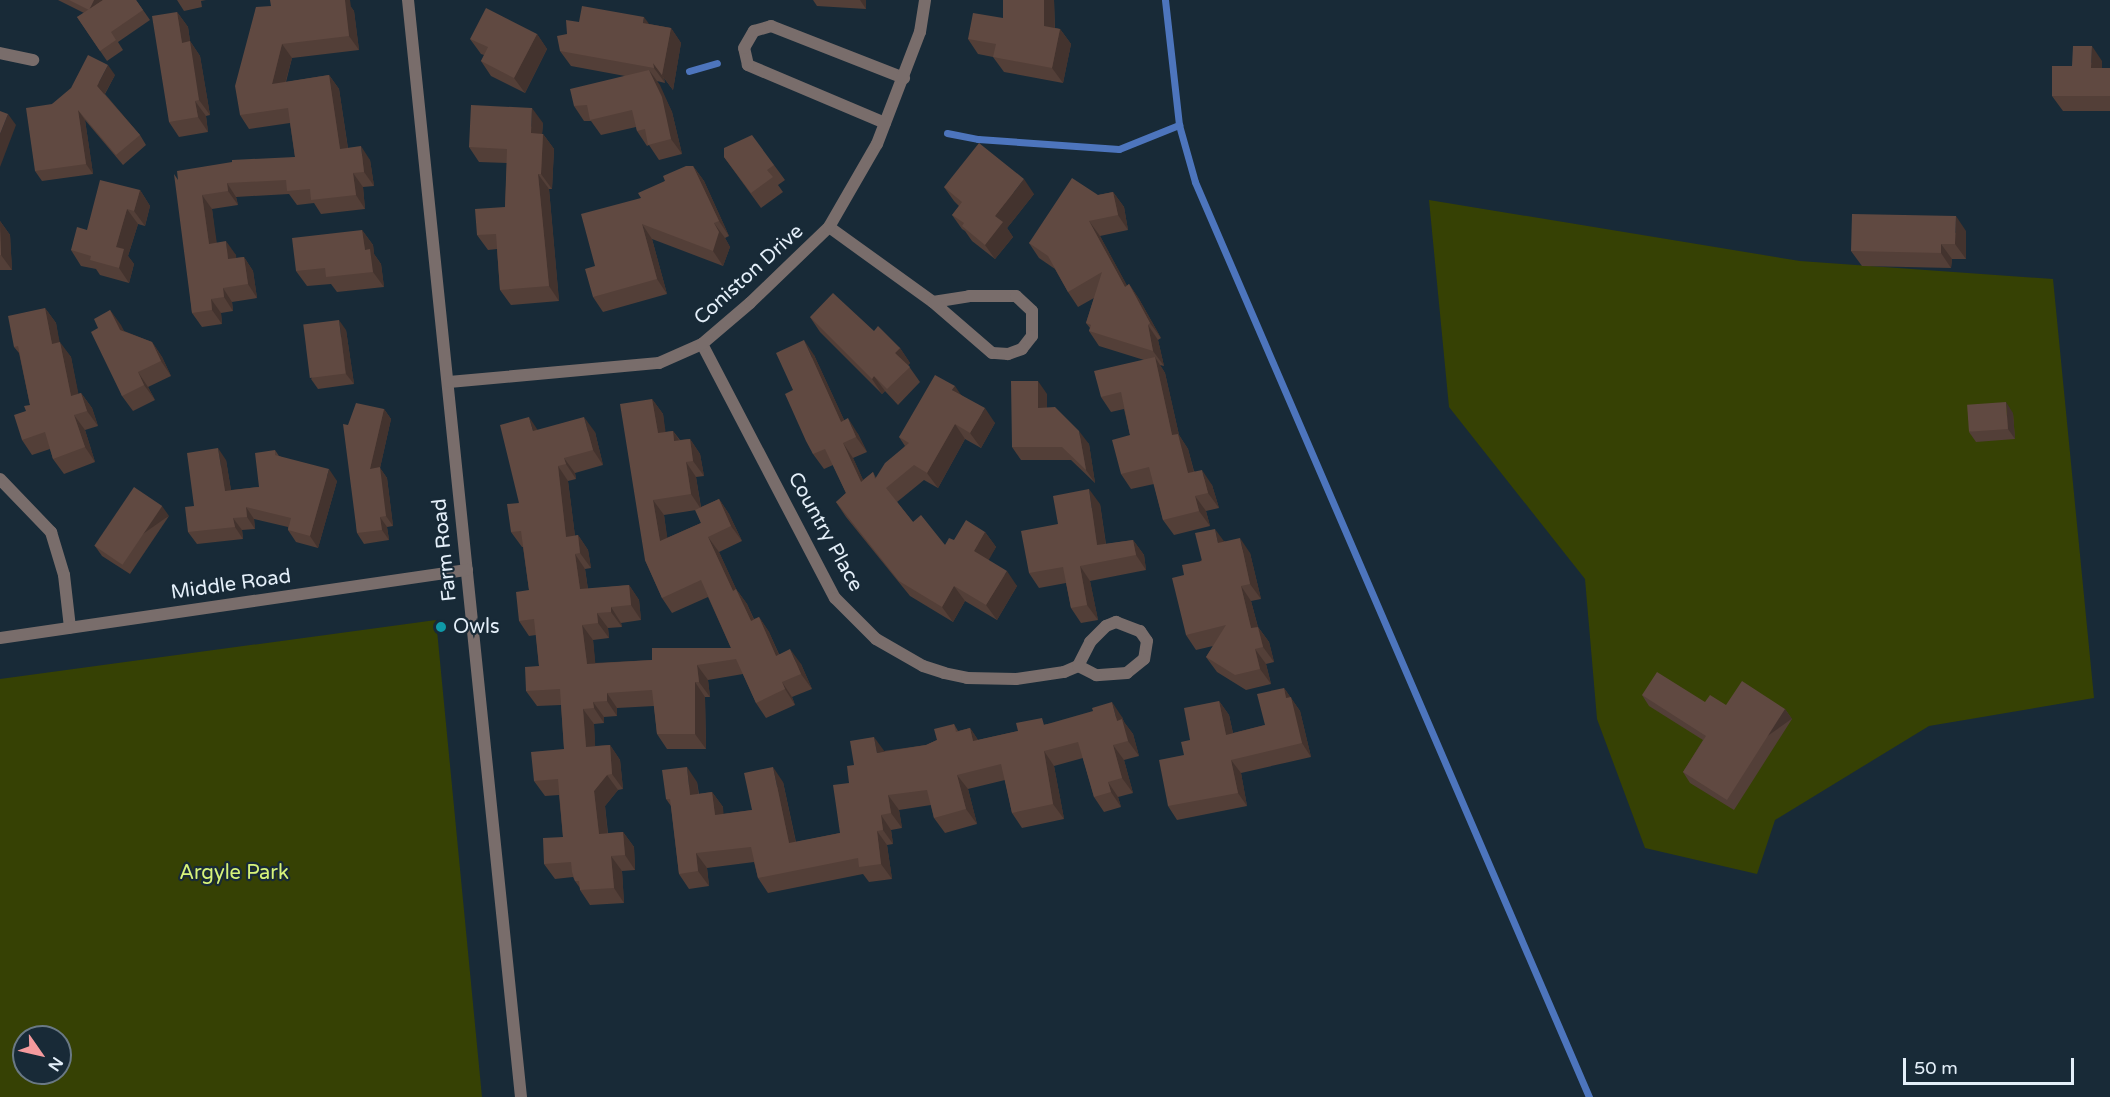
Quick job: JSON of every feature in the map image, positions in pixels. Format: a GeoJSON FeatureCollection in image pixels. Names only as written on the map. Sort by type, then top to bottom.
{"type":"FeatureCollection","features":[{"type":"Feature","properties":{"kind":"street","name":"Farm Road"},"geometry":{"type":"LineString","coordinates":[[408,0],[521,1097]]}},
{"type":"Feature","properties":{"kind":"street","name":"Coniston Drive"},"geometry":{"type":"LineString","coordinates":[[449,382],[659,363],[702,344],[750,303],[829,227],[864,170],[885,123],[920,32],[925,0]]}},
{"type":"Feature","properties":{"kind":"street"},"geometry":{"type":"LineString","coordinates":[[885,123],[748,65],[744,48],[754,31],[771,26],[904,78]]}},
{"type":"Feature","properties":{"kind":"street"},"geometry":{"type":"LineString","coordinates":[[0,53],[33,60]]}},
{"type":"Feature","properties":{"kind":"street"},"geometry":{"type":"LineString","coordinates":[[829,227],[933,302],[992,353],[1008,354],[1022,349],[1032,336],[1032,311],[1016,296],[969,296],[933,302]]}},
{"type":"Feature","properties":{"kind":"street","name":"Country Place"},"geometry":{"type":"LineString","coordinates":[[702,344],[835,598],[876,639],[923,666],[967,678],[1016,679],[1064,672],[1078,666]]}},
{"type":"Feature","properties":{"kind":"street"},"geometry":{"type":"LineString","coordinates":[[0,478],[51,532],[64,575],[70,628]]}},
{"type":"Feature","properties":{"kind":"street","name":"Middle Road"},"geometry":{"type":"LineString","coordinates":[[0,638],[467,570]]}},
{"type":"Feature","properties":{"kind":"street"},"geometry":{"type":"LineString","coordinates":[[1116,622],[1140,631],[1147,641],[1144,659],[1127,673],[1096,675],[1078,666],[1090,642],[1106,626],[1116,622]]}},
{"type":"Feature","properties":{"kind":"green space"},"geometry":{"type":"Polygon","coordinates":[[[1429,200],[1800,261],[2053,279],[2094,698],[1929,726],[1775,820],[1757,874],[1645,848],[1597,719],[1585,579],[1449,407],[1429,200]]]}},
{"type":"Feature","properties":{"kind":"green space","name":"Argyle Park"},"geometry":{"type":"Polygon","coordinates":[[[436,620],[482,1097],[0,1097],[0,679],[436,620]]]}},
{"type":"Feature","properties":{"kind":"building"},"geometry":{"type":"Polygon","coordinates":[[[69,0],[94,0],[89,10],[69,0]]]}},
{"type":"Feature","properties":{"kind":"building"},"geometry":{"type":"Polygon","coordinates":[[[103,0],[136,0],[143,10],[111,32],[116,40],[100,51],[77,17],[103,0]]]}},
{"type":"Feature","properties":{"kind":"building"},"geometry":{"type":"Polygon","coordinates":[[[270,0],[345,0],[349,36],[282,44],[272,84],[329,75],[340,149],[361,146],[364,172],[353,173],[356,195],[311,200],[310,189],[287,191],[286,180],[227,183],[228,191],[202,195],[209,244],[226,241],[228,259],[244,257],[248,284],[223,288],[224,297],[211,299],[212,310],[192,313],[174,174],[178,180],[177,171],[232,162],[232,160],[295,157],[288,108],[240,115],[235,86],[256,7],[271,6],[270,0]]]}},
{"type":"Feature","properties":{"kind":"building"},"geometry":{"type":"Polygon","coordinates":[[[1003,0],[1044,0],[1044,26],[1060,29],[1052,68],[993,57],[996,44],[968,39],[973,13],[1003,18],[1003,0]]]}},
{"type":"Feature","properties":{"kind":"building"},"geometry":{"type":"Polygon","coordinates":[[[582,6],[644,17],[643,23],[671,28],[662,75],[653,63],[654,68],[560,51],[557,36],[567,34],[566,20],[579,22],[582,6]]]}},
{"type":"Feature","properties":{"kind":"building"},"geometry":{"type":"Polygon","coordinates":[[[486,8],[537,34],[514,78],[481,61],[488,47],[470,39],[486,8]]]}},
{"type":"Feature","properties":{"kind":"building"},"geometry":{"type":"Polygon","coordinates":[[[177,12],[182,43],[190,41],[199,100],[195,101],[198,117],[169,122],[152,16],[177,12]]]}},
{"type":"Feature","properties":{"kind":"building"},"geometry":{"type":"Polygon","coordinates":[[[2073,46],[2092,46],[2091,68],[2110,68],[2110,96],[2052,96],[2052,66],[2072,66],[2073,46]]]}},
{"type":"Feature","properties":{"kind":"building"},"geometry":{"type":"Polygon","coordinates":[[[88,55],[108,65],[97,86],[140,135],[116,155],[78,110],[86,164],[35,171],[26,108],[52,104],[71,88],[88,55]]]}},
{"type":"Feature","properties":{"kind":"building"},"geometry":{"type":"Polygon","coordinates":[[[649,70],[662,97],[671,139],[648,145],[645,129],[637,131],[632,110],[590,120],[587,105],[574,106],[570,89],[649,70]]]}},
{"type":"Feature","properties":{"kind":"building"},"geometry":{"type":"Polygon","coordinates":[[[471,105],[532,108],[531,133],[543,134],[541,174],[538,174],[549,286],[500,290],[496,234],[477,235],[475,209],[505,207],[507,149],[469,147],[471,105]]]}},
{"type":"Feature","properties":{"kind":"building"},"geometry":{"type":"Polygon","coordinates":[[[0,111],[8,114],[0,134],[0,111]]]}},
{"type":"Feature","properties":{"kind":"building"},"geometry":{"type":"Polygon","coordinates":[[[752,135],[774,165],[767,170],[773,177],[751,193],[724,157],[724,148],[752,135]]]}},
{"type":"Feature","properties":{"kind":"building"},"geometry":{"type":"Polygon","coordinates":[[[979,143],[1024,179],[995,216],[1003,222],[985,245],[962,226],[964,223],[952,215],[962,202],[944,187],[979,143]]]}},
{"type":"Feature","properties":{"kind":"building"},"geometry":{"type":"Polygon","coordinates":[[[686,166],[693,166],[719,221],[714,223],[719,232],[713,251],[642,224],[657,279],[593,297],[585,269],[595,266],[581,214],[641,198],[638,193],[665,181],[663,176],[686,166]]]}},
{"type":"Feature","properties":{"kind":"building"},"geometry":{"type":"Polygon","coordinates":[[[1072,178],[1098,195],[1113,192],[1118,215],[1089,221],[1125,287],[1129,284],[1150,323],[1148,325],[1153,351],[1089,331],[1091,325],[1086,323],[1102,272],[1068,292],[1048,256],[1029,243],[1072,178]]]}},
{"type":"Feature","properties":{"kind":"building"},"geometry":{"type":"Polygon","coordinates":[[[100,180],[140,190],[134,211],[127,209],[116,247],[124,249],[119,268],[90,260],[91,256],[71,250],[77,227],[87,230],[100,180]]]}},
{"type":"Feature","properties":{"kind":"building"},"geometry":{"type":"Polygon","coordinates":[[[1852,214],[1956,216],[1955,244],[1941,244],[1941,253],[1851,251],[1852,214]]]}},
{"type":"Feature","properties":{"kind":"building"},"geometry":{"type":"Polygon","coordinates":[[[362,230],[365,250],[370,249],[373,272],[326,277],[325,268],[296,271],[292,238],[362,230]]]}},
{"type":"Feature","properties":{"kind":"building"},"geometry":{"type":"Polygon","coordinates":[[[833,293],[874,331],[878,326],[900,348],[895,353],[910,367],[887,389],[874,376],[872,379],[810,317],[833,293]]]}},
{"type":"Feature","properties":{"kind":"building"},"geometry":{"type":"Polygon","coordinates":[[[45,308],[52,344],[60,342],[71,396],[81,393],[87,411],[74,415],[85,447],[53,459],[45,432],[22,440],[14,415],[26,411],[24,406],[30,405],[18,346],[14,347],[8,316],[45,308]]]}},
{"type":"Feature","properties":{"kind":"building"},"geometry":{"type":"Polygon","coordinates":[[[110,310],[120,330],[152,342],[161,361],[138,372],[144,385],[122,396],[91,332],[98,328],[94,319],[110,310]]]}},
{"type":"Feature","properties":{"kind":"building"},"geometry":{"type":"Polygon","coordinates":[[[339,320],[346,374],[310,378],[303,324],[339,320]]]}},
{"type":"Feature","properties":{"kind":"building"},"geometry":{"type":"Polygon","coordinates":[[[804,340],[841,422],[848,418],[856,437],[843,443],[861,482],[873,472],[875,479],[885,463],[909,443],[899,437],[935,375],[955,386],[952,390],[985,408],[970,433],[955,424],[927,473],[914,465],[886,488],[913,522],[921,515],[945,545],[949,538],[954,540],[966,520],[985,532],[974,551],[1007,571],[986,605],[954,586],[942,607],[899,581],[836,502],[846,493],[825,449],[813,454],[806,441],[785,394],[793,390],[776,353],[804,340]]]}},
{"type":"Feature","properties":{"kind":"building"},"geometry":{"type":"Polygon","coordinates":[[[1155,357],[1172,435],[1178,434],[1188,473],[1202,470],[1208,493],[1195,496],[1199,511],[1163,520],[1149,467],[1121,474],[1112,440],[1130,435],[1121,392],[1101,397],[1094,371],[1155,357]]]}},
{"type":"Feature","properties":{"kind":"building"},"geometry":{"type":"Polygon","coordinates":[[[1011,381],[1038,381],[1038,408],[1055,407],[1079,431],[1086,470],[1062,447],[1012,447],[1011,381]]]}},
{"type":"Feature","properties":{"kind":"building"},"geometry":{"type":"Polygon","coordinates":[[[652,399],[658,433],[673,431],[674,441],[690,439],[693,461],[686,462],[691,494],[653,500],[660,541],[701,523],[695,510],[719,499],[731,526],[708,537],[733,591],[736,589],[751,621],[759,617],[776,656],[790,649],[801,674],[782,682],[785,689],[756,703],[736,659],[697,665],[699,682],[695,682],[695,734],[657,734],[652,690],[607,693],[607,701],[593,702],[594,708],[583,709],[586,747],[610,745],[612,774],[607,775],[594,791],[599,834],[623,832],[625,855],[611,856],[614,888],[580,890],[579,881],[575,881],[572,872],[571,862],[544,864],[543,838],[563,837],[558,779],[534,781],[531,752],[564,749],[560,689],[526,691],[525,667],[539,666],[534,619],[519,621],[516,592],[529,590],[521,531],[511,532],[507,504],[519,503],[500,425],[529,417],[533,431],[584,417],[593,450],[564,458],[566,464],[558,466],[566,537],[578,535],[580,553],[575,554],[580,589],[629,585],[631,605],[611,607],[611,612],[597,613],[598,623],[582,625],[587,664],[652,660],[652,648],[731,648],[701,580],[662,598],[645,560],[620,404],[652,399]]]}},
{"type":"Feature","properties":{"kind":"building"},"geometry":{"type":"Polygon","coordinates":[[[2006,402],[2008,429],[1969,432],[1967,405],[2006,402]]]}},
{"type":"Feature","properties":{"kind":"building"},"geometry":{"type":"Polygon","coordinates":[[[356,403],[384,409],[370,469],[380,467],[386,516],[380,517],[382,530],[357,533],[343,424],[348,425],[356,403]]]}},
{"type":"Feature","properties":{"kind":"building"},"geometry":{"type":"Polygon","coordinates":[[[218,448],[225,491],[259,487],[255,453],[275,450],[275,455],[329,469],[310,536],[288,530],[291,518],[246,507],[247,517],[233,518],[235,527],[188,532],[185,507],[194,506],[187,453],[218,448]]]}},
{"type":"Feature","properties":{"kind":"building"},"geometry":{"type":"Polygon","coordinates":[[[134,487],[162,506],[122,565],[94,546],[134,487]]]}},
{"type":"Feature","properties":{"kind":"building"},"geometry":{"type":"Polygon","coordinates":[[[1089,489],[1097,545],[1133,540],[1136,555],[1080,566],[1087,605],[1071,608],[1063,567],[1029,573],[1021,531],[1058,524],[1053,496],[1089,489]]]}},
{"type":"Feature","properties":{"kind":"building"},"geometry":{"type":"Polygon","coordinates":[[[1215,529],[1218,543],[1240,538],[1250,584],[1241,586],[1251,628],[1258,627],[1263,647],[1255,649],[1260,669],[1235,675],[1206,657],[1226,625],[1186,635],[1172,578],[1184,575],[1182,565],[1202,561],[1195,533],[1215,529]]]}},
{"type":"Feature","properties":{"kind":"building"},"geometry":{"type":"Polygon","coordinates":[[[1657,672],[1705,702],[1710,695],[1726,705],[1742,681],[1785,709],[1727,800],[1683,772],[1706,736],[1642,695],[1657,672]]]}},
{"type":"Feature","properties":{"kind":"building"},"geometry":{"type":"Polygon","coordinates":[[[1284,688],[1286,698],[1291,697],[1302,743],[1231,760],[1238,793],[1168,806],[1159,760],[1184,755],[1181,742],[1190,740],[1184,708],[1219,701],[1226,735],[1265,725],[1257,694],[1284,688]]]}},
{"type":"Feature","properties":{"kind":"building"},"geometry":{"type":"Polygon","coordinates":[[[1112,702],[1117,721],[1122,719],[1128,741],[1113,745],[1122,778],[1108,782],[1111,792],[1094,797],[1078,742],[1044,751],[1053,804],[1012,813],[1001,764],[957,775],[966,809],[934,818],[927,790],[888,795],[891,813],[881,815],[883,830],[877,831],[881,864],[859,867],[858,858],[758,878],[751,847],[696,853],[698,871],[679,874],[670,799],[666,799],[662,770],[687,767],[690,795],[712,792],[715,815],[752,810],[744,773],[773,767],[789,843],[840,833],[833,785],[849,783],[847,766],[854,765],[850,741],[874,737],[877,753],[926,745],[937,740],[934,729],[954,724],[956,732],[970,728],[973,741],[1018,731],[1016,723],[1042,718],[1044,725],[1093,711],[1092,708],[1112,702]]]}},
{"type":"Feature","properties":{"kind":"waterway"},"geometry":{"type":"LineString","coordinates":[[1165,0],[1179,125],[1195,182],[1589,1097]]}},
{"type":"Feature","properties":{"kind":"waterway"},"geometry":{"type":"LineString","coordinates":[[689,71],[717,63]]}},
{"type":"Feature","properties":{"kind":"waterway"},"geometry":{"type":"LineString","coordinates":[[947,133],[978,139],[1119,149],[1179,125]]}},
{"type":"Feature","properties":{"kind":"place","name":"Owls"},"geometry":{"type":"Point","coordinates":[441,627]}}]}
